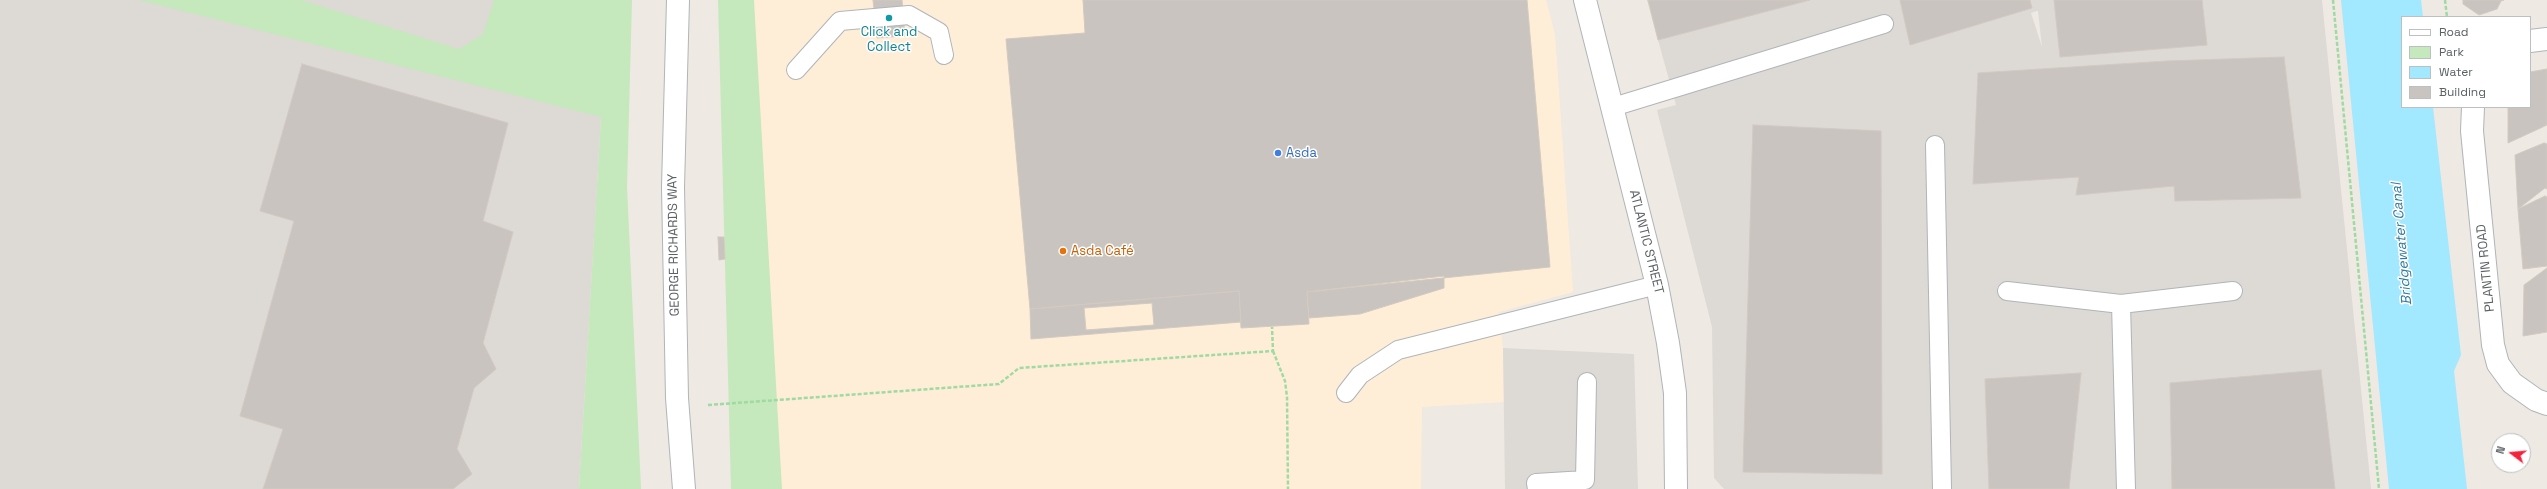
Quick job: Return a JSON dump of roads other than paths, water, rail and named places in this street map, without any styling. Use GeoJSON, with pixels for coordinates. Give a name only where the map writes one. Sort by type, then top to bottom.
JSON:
{"type":"FeatureCollection","features":[{"type":"Feature","properties":{"kind":"street","name":"GEORGE RICHARDS WAY"},"geometry":{"type":"LineString","coordinates":[[678,0],[672,186],[677,398],[684,489]]}},
{"type":"Feature","properties":{"kind":"street","name":"ATLANTIC STREET"},"geometry":{"type":"LineString","coordinates":[[1585,0],[1657,285],[1668,343],[1675,393],[1676,489]]}},
{"type":"Feature","properties":{"kind":"street"},"geometry":{"type":"LineString","coordinates":[[2531,41],[2547,39]]}},
{"type":"Feature","properties":{"kind":"street","name":"PLANTIN ROAD"},"geometry":{"type":"LineString","coordinates":[[2474,108],[2472,131],[2493,345],[2498,364],[2512,383],[2536,400],[2547,404]]}},
{"type":"Feature","properties":{"kind":"lane"},"geometry":{"type":"LineString","coordinates":[[796,70],[840,21],[909,15],[939,32],[944,55]]}},
{"type":"Feature","properties":{"kind":"lane"},"geometry":{"type":"LineString","coordinates":[[1613,107],[1884,24]]}},
{"type":"Feature","properties":{"kind":"lane"},"geometry":{"type":"LineString","coordinates":[[1935,145],[1942,489]]}},
{"type":"Feature","properties":{"kind":"lane"},"geometry":{"type":"LineString","coordinates":[[1346,393],[1360,375],[1398,350],[1657,285]]}},
{"type":"Feature","properties":{"kind":"lane"},"geometry":{"type":"LineString","coordinates":[[2007,292],[2121,304],[2233,291]]}},
{"type":"Feature","properties":{"kind":"lane"},"geometry":{"type":"LineString","coordinates":[[2121,304],[2126,489]]}},
{"type":"Feature","properties":{"kind":"lane"},"geometry":{"type":"LineString","coordinates":[[1537,489],[1536,483],[1585,480],[1587,382]]}},
{"type":"Feature","properties":{"kind":"water","name":"Bridgewater Canal"},"geometry":{"type":"Polygon","coordinates":[[[2341,0],[2421,0],[2423,16],[2401,16],[2401,108],[2433,108],[2461,355],[2454,371],[2467,489],[2389,489],[2341,0]]]}},
{"type":"Feature","properties":{"kind":"place","name":"Click and Collect"},"geometry":{"type":"Point","coordinates":[889,18]}},
{"type":"Feature","properties":{"kind":"place","name":"Asda"},"geometry":{"type":"Point","coordinates":[1278,153]}},
{"type":"Feature","properties":{"kind":"place","name":"Asda Café"},"geometry":{"type":"Point","coordinates":[1063,251]}}]}
